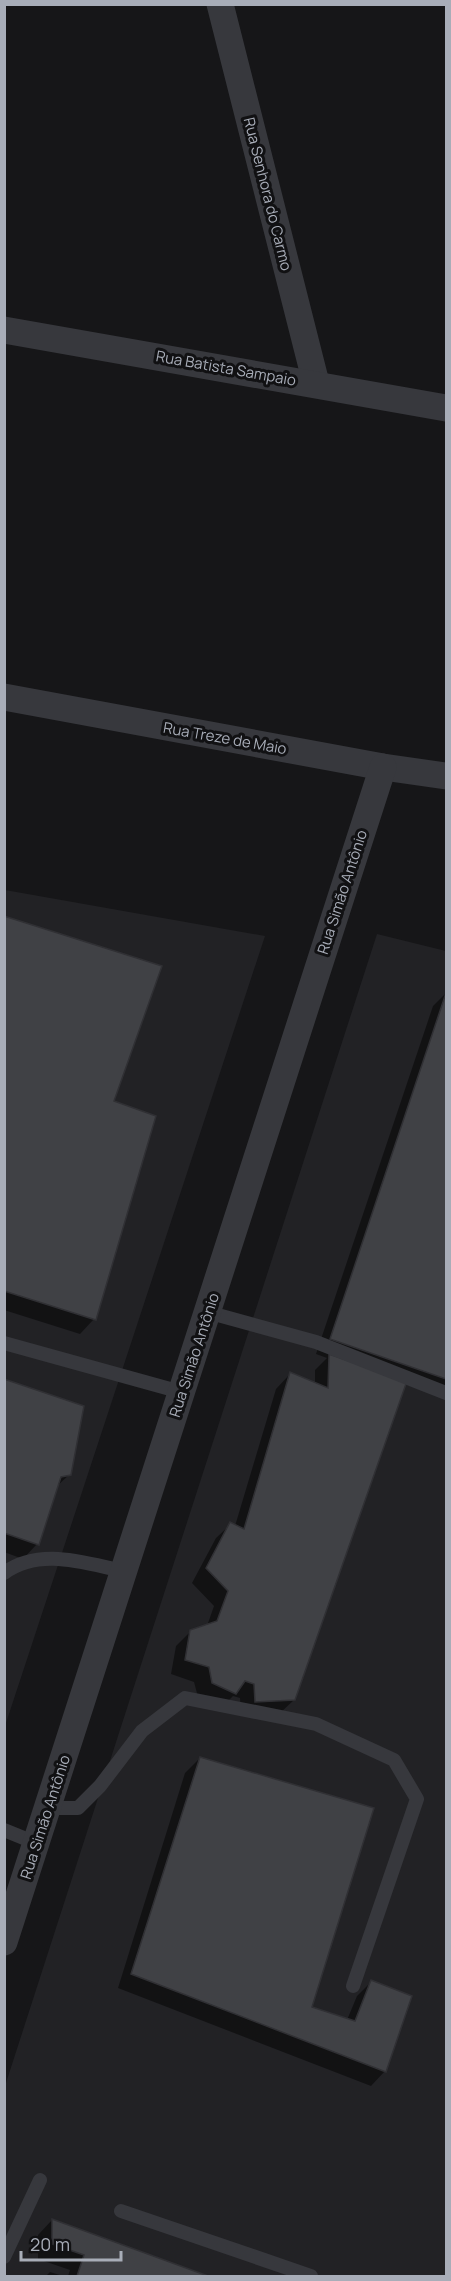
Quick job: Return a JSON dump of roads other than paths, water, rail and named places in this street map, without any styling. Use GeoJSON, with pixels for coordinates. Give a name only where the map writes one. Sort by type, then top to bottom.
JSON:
{"type":"FeatureCollection","features":[{"type":"Feature","properties":{"kind":"street","name":"Rua Senhora do Carmo"},"geometry":{"type":"LineString","coordinates":[[220,4],[316,383]]}},
{"type":"Feature","properties":{"kind":"street","name":"Rua Batista Sampaio"},"geometry":{"type":"LineString","coordinates":[[4,330],[316,383],[447,408]]}},
{"type":"Feature","properties":{"kind":"street","name":"Rua Treze de Maio"},"geometry":{"type":"LineString","coordinates":[[4,697],[382,767],[447,776]]}},
{"type":"Feature","properties":{"kind":"street","name":"Rua Simão Antônio"},"geometry":{"type":"LineString","coordinates":[[4,1942],[382,767]]}},
{"type":"Feature","properties":{"kind":"lane"},"geometry":{"type":"LineString","coordinates":[[207,1312],[316,1342],[447,1393]]}},
{"type":"Feature","properties":{"kind":"lane"},"geometry":{"type":"LineString","coordinates":[[4,1343],[181,1392]]}},
{"type":"Feature","properties":{"kind":"lane"},"geometry":{"type":"LineString","coordinates":[[4,1573],[15,1565],[51,1557],[123,1571]]}},
{"type":"Feature","properties":{"kind":"lane"},"geometry":{"type":"LineString","coordinates":[[48,1808],[78,1808],[100,1786],[142,1731],[185,1698],[316,1724],[394,1760],[417,1799],[353,1986]]}},
{"type":"Feature","properties":{"kind":"lane"},"geometry":{"type":"LineString","coordinates":[[4,1830],[36,1843]]}},
{"type":"Feature","properties":{"kind":"lane"},"geometry":{"type":"LineString","coordinates":[[4,2257],[40,2180]]}},
{"type":"Feature","properties":{"kind":"lane"},"geometry":{"type":"LineString","coordinates":[[121,2211],[310,2277]]}}]}
